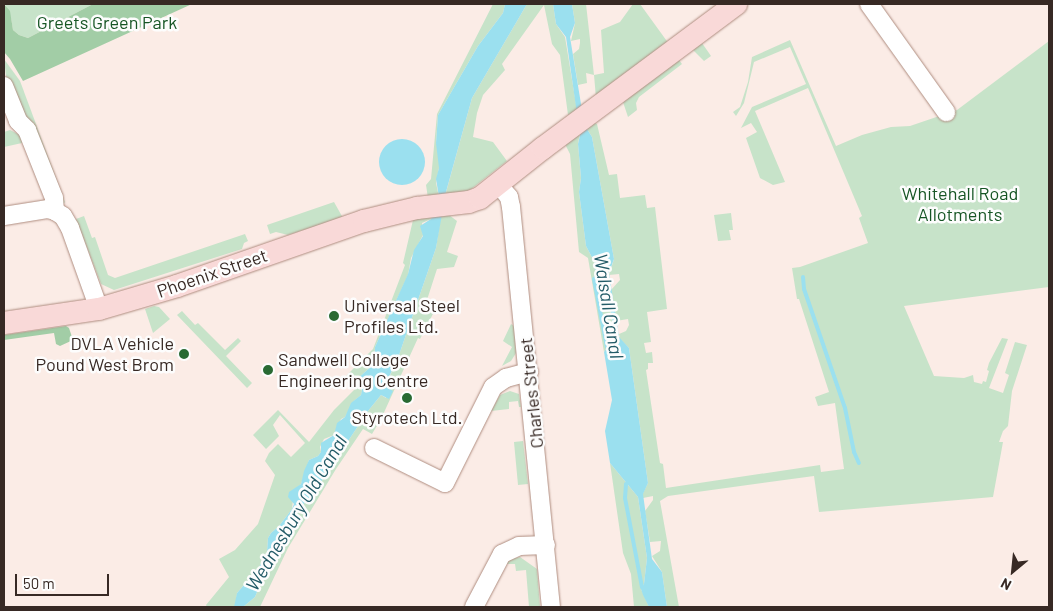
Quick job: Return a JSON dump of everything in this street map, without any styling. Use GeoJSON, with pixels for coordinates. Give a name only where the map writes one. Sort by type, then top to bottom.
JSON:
{"type":"FeatureCollection","features":[{"type":"Feature","properties":{"kind":"main road","name":"Phoenix Street"},"geometry":{"type":"LineString","coordinates":[[4,324],[99,309],[177,286],[364,220],[418,208],[456,204],[480,198],[584,117],[736,4]]}},
{"type":"Feature","properties":{"kind":"street"},"geometry":{"type":"LineString","coordinates":[[869,4],[946,112]]}},
{"type":"Feature","properties":{"kind":"street"},"geometry":{"type":"LineString","coordinates":[[4,86],[18,121],[27,130],[54,198],[55,210]]}},
{"type":"Feature","properties":{"kind":"street","name":"Charles Street"},"geometry":{"type":"LineString","coordinates":[[498,184],[509,198],[529,372],[551,607]]}},
{"type":"Feature","properties":{"kind":"street"},"geometry":{"type":"LineString","coordinates":[[4,216],[48,209],[55,210],[63,216],[70,228],[99,309]]}},
{"type":"Feature","properties":{"kind":"street"},"geometry":{"type":"LineString","coordinates":[[374,448],[445,483],[493,387],[506,378],[529,372]]}},
{"type":"Feature","properties":{"kind":"street"},"geometry":{"type":"LineString","coordinates":[[474,607],[502,554],[519,546],[546,545]]}},
{"type":"Feature","properties":{"kind":"green space","name":"Greets Green Park"},"geometry":{"type":"Polygon","coordinates":[[[4,4],[10,11],[13,30],[19,35],[28,38],[93,4],[192,4],[23,81],[4,52],[4,4]]]}},
{"type":"Feature","properties":{"kind":"green space"},"geometry":{"type":"Polygon","coordinates":[[[5,4],[93,4],[28,38],[19,35],[13,30],[11,18],[5,4]]]}},
{"type":"Feature","properties":{"kind":"green space"},"geometry":{"type":"Polygon","coordinates":[[[493,4],[505,4],[503,13],[478,46],[438,115],[436,143],[439,147],[439,168],[436,183],[439,197],[428,198],[426,185],[431,179],[437,114],[493,4]]]}},
{"type":"Feature","properties":{"kind":"green space"},"geometry":{"type":"Polygon","coordinates":[[[527,4],[553,4],[556,24],[565,37],[577,110],[568,115],[560,55],[552,44],[544,5],[502,64],[505,70],[483,95],[477,113],[473,137],[493,142],[507,161],[470,190],[445,196],[472,98],[527,4]]]}},
{"type":"Feature","properties":{"kind":"green space"},"geometry":{"type":"Polygon","coordinates":[[[572,4],[586,4],[594,75],[586,73],[587,83],[578,85],[573,54],[579,49],[580,39],[571,41],[575,23],[572,4]]]}},
{"type":"Feature","properties":{"kind":"green space"},"geometry":{"type":"Polygon","coordinates":[[[633,4],[640,4],[669,44],[596,98],[594,75],[604,73],[601,30],[620,22],[633,4]]]}},
{"type":"Feature","properties":{"kind":"green space","name":"Whitehall Road Allotments"},"geometry":{"type":"Polygon","coordinates":[[[790,40],[836,146],[862,135],[891,127],[910,126],[957,110],[1049,41],[1049,287],[904,306],[934,376],[964,378],[973,375],[974,382],[982,384],[983,381],[986,382],[989,363],[1002,338],[1008,339],[989,388],[1003,393],[1009,375],[1005,373],[1015,342],[1027,345],[1012,391],[1008,426],[1003,431],[999,442],[1003,442],[993,497],[819,512],[814,476],[668,496],[660,501],[679,607],[667,607],[662,572],[652,556],[660,551],[661,541],[650,542],[645,511],[653,500],[653,496],[643,498],[643,493],[648,483],[629,348],[620,339],[619,334],[626,331],[629,325],[628,319],[616,321],[611,290],[620,280],[619,274],[609,275],[614,259],[592,137],[587,129],[595,123],[597,124],[609,175],[617,174],[620,198],[645,195],[647,208],[655,207],[667,309],[647,312],[651,342],[644,343],[646,353],[652,352],[653,363],[648,363],[648,369],[646,370],[660,463],[663,464],[666,488],[820,465],[821,472],[844,469],[835,403],[818,406],[815,397],[829,392],[799,299],[797,299],[792,268],[800,267],[868,243],[859,218],[862,216],[808,88],[755,111],[785,182],[773,185],[760,178],[746,138],[757,132],[751,123],[741,128],[752,107],[806,84],[790,47],[754,62],[744,103],[736,116],[733,112],[740,107],[748,82],[752,57],[790,40]]]}},
{"type":"Feature","properties":{"kind":"green space"},"geometry":{"type":"Polygon","coordinates":[[[702,43],[711,56],[704,61],[693,50],[702,43]]]}},
{"type":"Feature","properties":{"kind":"green space"},"geometry":{"type":"Polygon","coordinates":[[[4,59],[20,81],[65,202],[61,207],[6,76],[4,59]]]}},
{"type":"Feature","properties":{"kind":"green space"},"geometry":{"type":"Polygon","coordinates":[[[679,60],[682,64],[639,97],[636,103],[637,110],[628,117],[623,102],[679,60]]]}},
{"type":"Feature","properties":{"kind":"green space"},"geometry":{"type":"Polygon","coordinates":[[[10,130],[22,136],[22,143],[4,147],[4,132],[10,130]]]}},
{"type":"Feature","properties":{"kind":"green space"},"geometry":{"type":"Polygon","coordinates":[[[580,133],[578,144],[581,178],[579,192],[586,246],[596,265],[594,278],[601,271],[605,276],[614,334],[604,352],[588,258],[579,252],[570,154],[565,144],[580,133]]]}},
{"type":"Feature","properties":{"kind":"green space"},"geometry":{"type":"Polygon","coordinates":[[[334,202],[343,218],[288,235],[276,232],[270,234],[267,225],[334,202]]]}},
{"type":"Feature","properties":{"kind":"green space"},"geometry":{"type":"Polygon","coordinates":[[[731,213],[733,230],[729,230],[731,240],[718,241],[714,215],[731,213]]]}},
{"type":"Feature","properties":{"kind":"green space"},"geometry":{"type":"Polygon","coordinates":[[[433,215],[431,219],[422,223],[423,235],[411,258],[408,275],[375,347],[374,364],[357,379],[362,391],[361,395],[354,401],[345,417],[341,419],[334,435],[324,439],[318,456],[309,460],[301,484],[294,490],[292,509],[268,538],[267,552],[258,569],[237,593],[236,605],[234,607],[207,607],[206,605],[229,577],[219,559],[235,550],[258,524],[275,475],[265,461],[269,453],[278,444],[291,457],[305,443],[280,415],[273,425],[279,436],[266,449],[253,435],[278,410],[309,442],[334,410],[355,389],[344,378],[373,349],[405,265],[403,263],[413,220],[433,215]]]}},
{"type":"Feature","properties":{"kind":"green space"},"geometry":{"type":"Polygon","coordinates":[[[441,215],[449,215],[457,221],[447,252],[458,256],[454,267],[437,269],[426,303],[436,308],[420,339],[418,338],[381,419],[372,434],[363,429],[336,469],[288,548],[260,607],[243,607],[255,597],[276,548],[299,509],[313,494],[368,411],[381,395],[386,398],[385,387],[399,355],[436,248],[441,215]]]}},
{"type":"Feature","properties":{"kind":"green space"},"geometry":{"type":"Polygon","coordinates":[[[84,216],[92,238],[95,237],[108,275],[115,278],[245,234],[248,241],[244,243],[242,249],[114,290],[101,284],[76,219],[84,216]]]}},
{"type":"Feature","properties":{"kind":"green space"},"geometry":{"type":"Polygon","coordinates":[[[154,306],[159,307],[170,319],[153,333],[145,309],[154,306]]]}},
{"type":"Feature","properties":{"kind":"green space"},"geometry":{"type":"Polygon","coordinates":[[[182,311],[195,325],[198,323],[225,350],[238,338],[241,341],[226,356],[252,383],[247,388],[177,315],[182,311]]]}},
{"type":"Feature","properties":{"kind":"green space"},"geometry":{"type":"Polygon","coordinates":[[[511,324],[514,326],[516,353],[511,361],[502,366],[512,347],[503,341],[511,324]]]}},
{"type":"Feature","properties":{"kind":"green space"},"geometry":{"type":"Polygon","coordinates":[[[66,326],[69,328],[73,340],[60,346],[56,344],[54,333],[4,340],[4,335],[66,326]]]}},
{"type":"Feature","properties":{"kind":"green space"},"geometry":{"type":"Polygon","coordinates":[[[510,391],[519,394],[521,407],[519,407],[518,401],[509,402],[509,409],[491,411],[500,395],[510,391]]]}},
{"type":"Feature","properties":{"kind":"green space"},"geometry":{"type":"Polygon","coordinates":[[[523,441],[528,484],[518,485],[514,442],[523,441]]]}},
{"type":"Feature","properties":{"kind":"green space"},"geometry":{"type":"Polygon","coordinates":[[[610,463],[638,497],[647,558],[644,584],[641,589],[649,607],[634,607],[631,574],[623,553],[610,463]]]}},
{"type":"Feature","properties":{"kind":"green space"},"geometry":{"type":"Polygon","coordinates":[[[520,557],[537,569],[540,607],[529,607],[526,570],[516,571],[515,564],[506,564],[511,559],[520,557]]]}},
{"type":"Feature","properties":{"kind":"water","name":"Wednesbury Old Canal"},"geometry":{"type":"Polygon","coordinates":[[[505,4],[527,4],[472,98],[446,192],[436,248],[399,355],[385,386],[393,391],[389,399],[381,395],[368,411],[313,494],[299,509],[273,553],[255,597],[243,607],[234,607],[237,593],[258,569],[267,552],[268,538],[292,509],[294,504],[288,497],[289,492],[301,484],[309,460],[318,456],[321,452],[321,443],[334,435],[337,423],[345,417],[351,403],[361,395],[362,390],[357,379],[374,364],[375,347],[408,274],[414,250],[423,236],[420,226],[431,219],[439,197],[436,179],[439,168],[436,143],[438,115],[478,46],[503,13],[505,4]]]}},
{"type":"Feature","properties":{"kind":"water"},"geometry":{"type":"Polygon","coordinates":[[[553,4],[572,4],[575,23],[570,37],[581,104],[587,129],[592,137],[614,259],[609,273],[619,337],[629,348],[648,483],[643,494],[652,559],[662,572],[667,607],[649,607],[643,595],[641,589],[644,584],[647,558],[638,497],[610,463],[605,431],[612,400],[604,352],[612,339],[613,326],[605,276],[601,271],[594,279],[596,265],[586,246],[579,192],[581,178],[578,144],[580,135],[566,37],[556,24],[553,4]]]}},
{"type":"Feature","properties":{"kind":"water"},"geometry":{"type":"Polygon","coordinates":[[[402,139],[415,143],[421,149],[425,162],[421,175],[415,181],[402,185],[389,181],[383,175],[379,162],[383,149],[389,143],[402,139]]]}},
{"type":"Feature","properties":{"kind":"waterway"},"geometry":{"type":"LineString","coordinates":[[803,277],[804,289],[845,408],[854,452],[859,463]]}},
{"type":"Feature","properties":{"kind":"waterway","name":"Walsall Canal"},"geometry":{"type":"LineString","coordinates":[[594,279],[607,347]]}},
{"type":"Feature","properties":{"kind":"waterway"},"geometry":{"type":"LineString","coordinates":[[626,484],[625,498],[642,587]]}},
{"type":"Feature","properties":{"kind":"place","name":"Universal Steel Profiles Ltd."},"geometry":{"type":"Point","coordinates":[334,316]}},
{"type":"Feature","properties":{"kind":"place","name":"DVLA Vehicle Pound West Brom"},"geometry":{"type":"Point","coordinates":[184,354]}},
{"type":"Feature","properties":{"kind":"place","name":"Sandwell College Engineering Centre"},"geometry":{"type":"Point","coordinates":[268,370]}},
{"type":"Feature","properties":{"kind":"place","name":"Styrotech Ltd."},"geometry":{"type":"Point","coordinates":[407,398]}}]}
